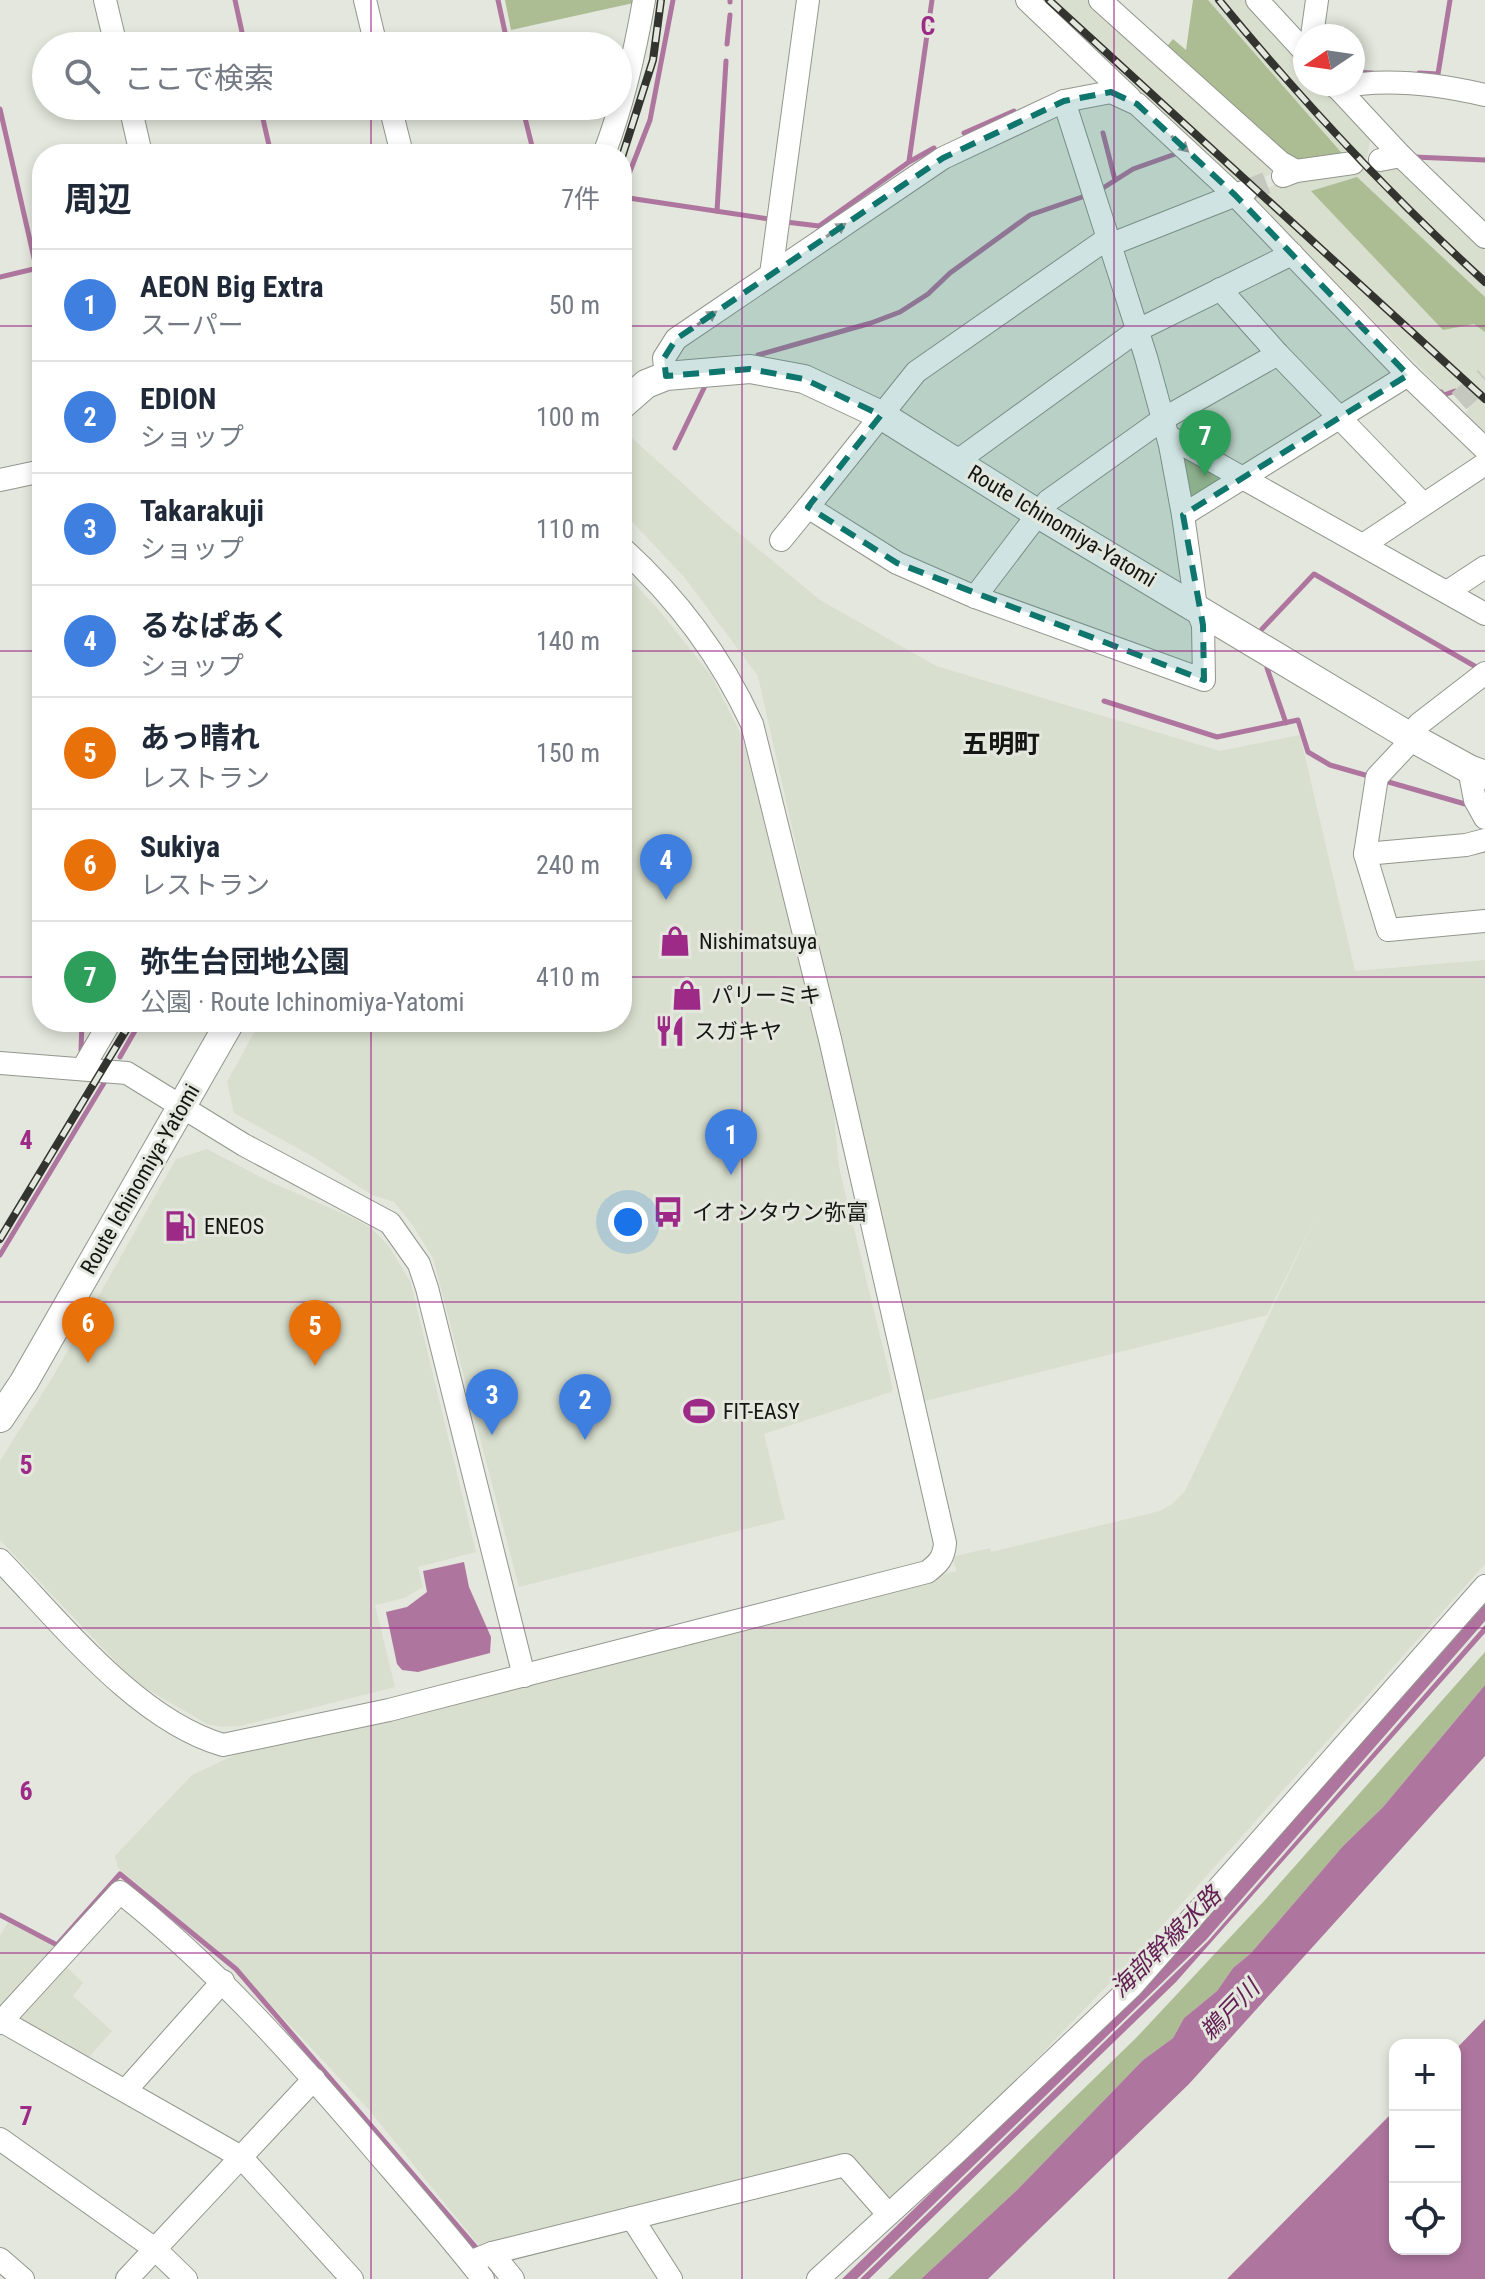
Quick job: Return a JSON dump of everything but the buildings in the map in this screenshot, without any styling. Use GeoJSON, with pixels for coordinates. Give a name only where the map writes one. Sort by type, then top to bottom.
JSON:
{"type":"FeatureCollection","features":[{"type":"Feature","properties":{"kind":"main road","name":"Route Ichinomiya-Yatomi"},"geometry":{"type":"LineString","coordinates":[[632,396],[646,384],[666,376],[750,369],[804,379],[881,415],[1040,515],[1409,736],[1477,772]]}},
{"type":"Feature","properties":{"kind":"main road","name":"Route Ichinomiya-Yatomi"},"geometry":{"type":"LineString","coordinates":[[0,1418],[24,1382],[224,1032]]}},
{"type":"Feature","properties":{"kind":"street"},"geometry":{"type":"LineString","coordinates":[[105,0],[113,32]]}},
{"type":"Feature","properties":{"kind":"street"},"geometry":{"type":"LineString","coordinates":[[365,0],[373,32]]}},
{"type":"Feature","properties":{"kind":"street"},"geometry":{"type":"LineString","coordinates":[[632,61],[644,0]]}},
{"type":"Feature","properties":{"kind":"street"},"geometry":{"type":"LineString","coordinates":[[771,274],[808,0]]}},
{"type":"Feature","properties":{"kind":"street"},"geometry":{"type":"LineString","coordinates":[[1027,0],[1137,104],[1241,193],[1292,254],[1408,375],[1454,406],[1485,449]]}},
{"type":"Feature","properties":{"kind":"street"},"geometry":{"type":"LineString","coordinates":[[1100,0],[1280,162],[1288,174],[1353,163]]}},
{"type":"Feature","properties":{"kind":"street"},"geometry":{"type":"LineString","coordinates":[[1257,0],[1293,39]]}},
{"type":"Feature","properties":{"kind":"street"},"geometry":{"type":"LineString","coordinates":[[1314,24],[1317,0]]}},
{"type":"Feature","properties":{"kind":"street"},"geometry":{"type":"LineString","coordinates":[[1365,82],[1451,87],[1485,95]]}},
{"type":"Feature","properties":{"kind":"street"},"geometry":{"type":"LineString","coordinates":[[666,376],[664,358],[676,339],[943,158],[1064,101],[1111,92],[1137,104]]}},
{"type":"Feature","properties":{"kind":"street"},"geometry":{"type":"LineString","coordinates":[[1344,96],[1391,158],[1485,237]]}},
{"type":"Feature","properties":{"kind":"street"},"geometry":{"type":"LineString","coordinates":[[808,507],[897,563],[975,597],[1204,680],[1203,625],[1196,607],[1183,515],[1165,428],[1138,330],[1064,101]]}},
{"type":"Feature","properties":{"kind":"street"},"geometry":{"type":"LineString","coordinates":[[133,120],[139,144]]}},
{"type":"Feature","properties":{"kind":"street"},"geometry":{"type":"LineString","coordinates":[[394,120],[400,144]]}},
{"type":"Feature","properties":{"kind":"street"},"geometry":{"type":"LineString","coordinates":[[608,144],[616,120]]}},
{"type":"Feature","properties":{"kind":"street"},"geometry":{"type":"LineString","coordinates":[[1108,238],[1117,242],[1241,193]]}},
{"type":"Feature","properties":{"kind":"street"},"geometry":{"type":"LineString","coordinates":[[781,540],[916,372],[1108,238]]}},
{"type":"Feature","properties":{"kind":"street"},"geometry":{"type":"LineString","coordinates":[[956,462],[1138,330],[1292,254]]}},
{"type":"Feature","properties":{"kind":"street"},"geometry":{"type":"LineString","coordinates":[[1220,289],[1278,354],[1423,504]]}},
{"type":"Feature","properties":{"kind":"street"},"geometry":{"type":"LineString","coordinates":[[975,597],[1048,501],[1278,354]]}},
{"type":"Feature","properties":{"kind":"street"},"geometry":{"type":"LineString","coordinates":[[1183,515],[1408,375]]}},
{"type":"Feature","properties":{"kind":"street"},"geometry":{"type":"LineString","coordinates":[[1165,428],[1244,477],[1485,614]]}},
{"type":"Feature","properties":{"kind":"street"},"geometry":{"type":"LineString","coordinates":[[1363,545],[1485,464]]}},
{"type":"Feature","properties":{"kind":"street"},"geometry":{"type":"LineString","coordinates":[[0,480],[32,473]]}},
{"type":"Feature","properties":{"kind":"street"},"geometry":{"type":"LineString","coordinates":[[0,1560],[131,1694],[204,1740],[223,1745],[389,1710],[927,1572],[944,1555],[945,1545],[827,1026],[752,724],[735,687],[702,637],[632,557]]}},
{"type":"Feature","properties":{"kind":"street"},"geometry":{"type":"LineString","coordinates":[[1447,592],[1485,567]]}},
{"type":"Feature","properties":{"kind":"street"},"geometry":{"type":"LineString","coordinates":[[1485,673],[1419,724],[1409,736],[1407,745],[1377,777],[1365,854],[1388,930],[1485,921]]}},
{"type":"Feature","properties":{"kind":"street"},"geometry":{"type":"LineString","coordinates":[[1477,772],[1475,800],[1485,818]]}},
{"type":"Feature","properties":{"kind":"street"},"geometry":{"type":"LineString","coordinates":[[1365,854],[1466,845],[1485,840]]}},
{"type":"Feature","properties":{"kind":"street"},"geometry":{"type":"LineString","coordinates":[[83,1068],[104,1032]]}},
{"type":"Feature","properties":{"kind":"street"},"geometry":{"type":"LineString","coordinates":[[0,1063],[127,1073],[182,1104],[244,1145],[390,1223],[419,1264],[427,1288],[524,1676]]}},
{"type":"Feature","properties":{"kind":"street"},"geometry":{"type":"LineString","coordinates":[[818,2279],[1132,1986],[1485,1586]]}},
{"type":"Feature","properties":{"kind":"street"},"geometry":{"type":"LineString","coordinates":[[352,2279],[241,2157],[0,2021],[120,1892],[169,1931],[223,1981],[482,2262],[513,2279]]}},
{"type":"Feature","properties":{"kind":"street"},"geometry":{"type":"LineString","coordinates":[[126,2090],[223,1981]]}},
{"type":"Feature","properties":{"kind":"street"},"geometry":{"type":"LineString","coordinates":[[127,2279],[314,2079]]}},
{"type":"Feature","properties":{"kind":"street"},"geometry":{"type":"LineString","coordinates":[[0,2139],[155,2249],[186,2279]]}},
{"type":"Feature","properties":{"kind":"street"},"geometry":{"type":"LineString","coordinates":[[482,2262],[632,2218],[845,2165],[888,2214]]}},
{"type":"Feature","properties":{"kind":"street"},"geometry":{"type":"LineString","coordinates":[[632,2218],[671,2279]]}},
{"type":"Feature","properties":{"kind":"street"},"geometry":{"type":"LineString","coordinates":[[0,2259],[23,2279]]}},
{"type":"Feature","properties":{"kind":"highlighted area"},"geometry":{"type":"Polygon","coordinates":[[[1111,92],[1137,104],[1235,195],[1408,375],[1183,515],[1203,625],[1204,680],[897,563],[808,507],[881,415],[804,379],[750,369],[666,376],[664,358],[676,339],[943,158],[1064,101],[1111,92]]]}},
{"type":"Feature","properties":{"kind":"shaded area"},"geometry":{"type":"Polygon","coordinates":[[[1034,0],[1094,0],[1275,172],[1242,188],[1034,0]]]}},
{"type":"Feature","properties":{"kind":"shaded area"},"geometry":{"type":"Polygon","coordinates":[[[1193,0],[1248,0],[1293,51],[1293,96],[1332,96],[1370,140],[1367,158],[1315,162],[1193,0]]]}},
{"type":"Feature","properties":{"kind":"shaded area"},"geometry":{"type":"Polygon","coordinates":[[[1402,163],[1485,243],[1485,432],[1466,413],[1475,397],[1462,385],[1445,393],[1331,277],[1247,200],[1285,180],[1402,163]]]}},
{"type":"Feature","properties":{"kind":"shaded area"},"geometry":{"type":"Polygon","coordinates":[[[632,438],[724,521],[820,600],[936,666],[1220,751],[1300,735],[1355,971],[1485,960],[1485,1564],[1127,1965],[892,2205],[846,2156],[481,2248],[370,2111],[235,1966],[118,1868],[115,1856],[192,1775],[237,1754],[383,1720],[957,1571],[951,1557],[990,1548],[991,1552],[1160,1511],[1185,1491],[1318,1213],[1267,1315],[921,1402],[758,676],[685,578],[632,522],[632,438]]]}},
{"type":"Feature","properties":{"kind":"shaded area"},"geometry":{"type":"Polygon","coordinates":[[[632,581],[711,675],[742,736],[828,1075],[839,1167],[893,1389],[764,1434],[785,1519],[519,1587],[433,1258],[394,1202],[372,1195],[312,1156],[234,1113],[227,1082],[254,1032],[632,1032],[632,581]]]}},
{"type":"Feature","properties":{"kind":"shaded area"},"geometry":{"type":"Polygon","coordinates":[[[207,1149],[266,1180],[353,1218],[371,1228],[388,1245],[410,1281],[476,1552],[418,1567],[423,1587],[404,1598],[375,1605],[395,1687],[240,1726],[222,1727],[207,1724],[135,1682],[0,1540],[0,1461],[54,1375],[176,1159],[207,1149]]]}},
{"type":"Feature","properties":{"kind":"shaded area"},"geometry":{"type":"Polygon","coordinates":[[[8,1922],[57,1948],[0,2008],[0,1936],[8,1922]]]}},
{"type":"Feature","properties":{"kind":"shaded area"},"geometry":{"type":"Polygon","coordinates":[[[64,1964],[83,1983],[73,1996],[112,2031],[88,2058],[19,2020],[17,2014],[64,1964]]]}},
{"type":"Feature","properties":{"kind":"green space"},"geometry":{"type":"Polygon","coordinates":[[[505,0],[638,0],[638,2],[511,30],[505,0]]]}},
{"type":"Feature","properties":{"kind":"green space"},"geometry":{"type":"Polygon","coordinates":[[[1193,0],[1208,0],[1347,159],[1295,162],[1164,50],[1173,39],[1186,50],[1193,0]]]}},
{"type":"Feature","properties":{"kind":"green space"},"geometry":{"type":"Polygon","coordinates":[[[1357,177],[1485,297],[1485,332],[1474,324],[1443,330],[1311,191],[1357,177]]]}},
{"type":"Feature","properties":{"kind":"green space"},"geometry":{"type":"Polygon","coordinates":[[[1182,447],[1228,480],[1186,500],[1182,447]]]}},
{"type":"Feature","properties":{"kind":"green space"},"geometry":{"type":"Polygon","coordinates":[[[1485,1652],[1485,1685],[1383,1807],[1343,1846],[1251,1953],[1233,1968],[1217,1991],[1184,2018],[1173,2038],[1143,2060],[1017,2190],[921,2279],[888,2279],[1137,2037],[1265,1900],[1485,1652]]]}},
{"type":"Feature","properties":{"kind":"water"},"geometry":{"type":"Polygon","coordinates":[[[464,1562],[469,1587],[491,1637],[490,1653],[418,1672],[402,1670],[397,1664],[386,1612],[407,1607],[427,1592],[423,1571],[464,1562]]]}},
{"type":"Feature","properties":{"kind":"water"},"geometry":{"type":"Polygon","coordinates":[[[1485,1604],[1485,1621],[1206,1940],[857,2279],[842,2279],[1162,1968],[1485,1604]]]}},
{"type":"Feature","properties":{"kind":"water"},"geometry":{"type":"Polygon","coordinates":[[[1485,1625],[1485,1633],[1176,1982],[869,2279],[860,2279],[1208,1941],[1485,1625]]]}},
{"type":"Feature","properties":{"kind":"water","name":"鵜戸川"},"geometry":{"type":"Polygon","coordinates":[[[1485,1685],[1485,1756],[1189,2084],[988,2279],[921,2279],[1017,2190],[1143,2060],[1173,2038],[1184,2018],[1217,1991],[1233,1968],[1251,1953],[1343,1846],[1383,1807],[1485,1685]]]}},
{"type":"Feature","properties":{"kind":"water"},"geometry":{"type":"Polygon","coordinates":[[[1485,2019],[1485,2279],[1227,2279],[1389,2116],[1389,2255],[1461,2255],[1461,2044],[1485,2019]]]}},
{"type":"Feature","properties":{"kind":"waterway"},"geometry":{"type":"LineString","coordinates":[[235,0],[242,32]]}},
{"type":"Feature","properties":{"kind":"waterway"},"geometry":{"type":"LineString","coordinates":[[498,0],[505,32]]}},
{"type":"Feature","properties":{"kind":"waterway"},"geometry":{"type":"LineString","coordinates":[[632,166],[650,120],[673,0]]}},
{"type":"Feature","properties":{"kind":"waterway"},"geometry":{"type":"LineString","coordinates":[[909,161],[932,0]]}},
{"type":"Feature","properties":{"kind":"waterway"},"geometry":{"type":"LineString","coordinates":[[1419,73],[1438,74],[1450,0]]}},
{"type":"Feature","properties":{"kind":"waterway"},"geometry":{"type":"LineString","coordinates":[[727,44],[730,15]]}},
{"type":"Feature","properties":{"kind":"waterway"},"geometry":{"type":"LineString","coordinates":[[717,211],[726,61]]}},
{"type":"Feature","properties":{"kind":"waterway"},"geometry":{"type":"LineString","coordinates":[[1365,73],[1372,73]]}},
{"type":"Feature","properties":{"kind":"waterway"},"geometry":{"type":"LineString","coordinates":[[0,109],[32,249]]}},
{"type":"Feature","properties":{"kind":"waterway"},"geometry":{"type":"LineString","coordinates":[[964,133],[1014,111]]}},
{"type":"Feature","properties":{"kind":"waterway"},"geometry":{"type":"LineString","coordinates":[[263,120],[269,144]]}},
{"type":"Feature","properties":{"kind":"waterway"},"geometry":{"type":"LineString","coordinates":[[526,120],[532,144]]}},
{"type":"Feature","properties":{"kind":"waterway"},"geometry":{"type":"LineString","coordinates":[[1103,133],[1115,180]]}},
{"type":"Feature","properties":{"kind":"waterway"},"geometry":{"type":"LineString","coordinates":[[786,222],[819,226],[909,162],[934,148]]}},
{"type":"Feature","properties":{"kind":"waterway"},"geometry":{"type":"LineString","coordinates":[[1103,188],[1133,169],[1178,153]]}},
{"type":"Feature","properties":{"kind":"waterway"},"geometry":{"type":"LineString","coordinates":[[1414,157],[1485,160]]}},
{"type":"Feature","properties":{"kind":"waterway"},"geometry":{"type":"LineString","coordinates":[[758,355],[900,312],[1030,215],[1085,196]]}},
{"type":"Feature","properties":{"kind":"waterway"},"geometry":{"type":"LineString","coordinates":[[632,198],[769,219]]}},
{"type":"Feature","properties":{"kind":"waterway"},"geometry":{"type":"LineString","coordinates":[[0,277],[32,269]]}},
{"type":"Feature","properties":{"kind":"waterway"},"geometry":{"type":"LineString","coordinates":[[675,448],[705,386]]}},
{"type":"Feature","properties":{"kind":"waterway"},"geometry":{"type":"LineString","coordinates":[[1441,392],[1444,395],[1455,391]]}},
{"type":"Feature","properties":{"kind":"waterway"},"geometry":{"type":"LineString","coordinates":[[1262,629],[1314,574],[1480,667]]}},
{"type":"Feature","properties":{"kind":"waterway"},"geometry":{"type":"LineString","coordinates":[[1267,668],[1286,723]]}},
{"type":"Feature","properties":{"kind":"waterway"},"geometry":{"type":"LineString","coordinates":[[1104,701],[1217,737],[1298,720],[1308,752],[1330,765],[1365,775]]}},
{"type":"Feature","properties":{"kind":"waterway"},"geometry":{"type":"LineString","coordinates":[[1385,781],[1465,804]]}},
{"type":"Feature","properties":{"kind":"waterway"},"geometry":{"type":"LineString","coordinates":[[81,1050],[82,1032]]}},
{"type":"Feature","properties":{"kind":"waterway"},"geometry":{"type":"LineString","coordinates":[[120,1057],[134,1032]]}},
{"type":"Feature","properties":{"kind":"waterway"},"geometry":{"type":"LineString","coordinates":[[0,1255],[104,1083]]}},
{"type":"Feature","properties":{"kind":"waterway"},"geometry":{"type":"LineString","coordinates":[[0,1915],[57,1945],[120,1874],[236,1969],[478,2250]]}},
{"type":"Feature","properties":{"kind":"tunnel"},"geometry":{"type":"LineString","coordinates":[[1246,191],[1281,177]]}},
{"type":"Feature","properties":{"kind":"tunnel"},"geometry":{"type":"LineString","coordinates":[[1459,401],[1485,378]]}},
{"type":"Feature","properties":{"kind":"railway"},"geometry":{"type":"LineString","coordinates":[[626,144],[653,60],[661,0]]}},
{"type":"Feature","properties":{"kind":"railway"},"geometry":{"type":"LineString","coordinates":[[1049,0],[1485,399]]}},
{"type":"Feature","properties":{"kind":"railway"},"geometry":{"type":"LineString","coordinates":[[1219,0],[1347,146],[1485,282]]}},
{"type":"Feature","properties":{"kind":"railway"},"geometry":{"type":"LineString","coordinates":[[0,1239],[125,1032]]}},
{"type":"Feature","properties":{"kind":"place","name":"弥生台団地公園"},"geometry":{"type":"Point","coordinates":[1205,476]}},
{"type":"Feature","properties":{"kind":"place","name":"るなぱあく"},"geometry":{"type":"Point","coordinates":[666,900]}},
{"type":"Feature","properties":{"kind":"place","name":"Nishimatsuya"},"geometry":{"type":"Point","coordinates":[675,941]}},
{"type":"Feature","properties":{"kind":"place","name":"パリーミキ"},"geometry":{"type":"Point","coordinates":[687,995]}},
{"type":"Feature","properties":{"kind":"place","name":"スガキヤ"},"geometry":{"type":"Point","coordinates":[670,1031]}},
{"type":"Feature","properties":{"kind":"place","name":"AEON Big Extra"},"geometry":{"type":"Point","coordinates":[731,1175]}},
{"type":"Feature","properties":{"kind":"place","name":"イオンタウン弥富"},"geometry":{"type":"Point","coordinates":[668,1212]}},
{"type":"Feature","properties":{"kind":"place","name":"ENEOS"},"geometry":{"type":"Point","coordinates":[180,1226]}},
{"type":"Feature","properties":{"kind":"place","name":"Sukiya"},"geometry":{"type":"Point","coordinates":[88,1363]}},
{"type":"Feature","properties":{"kind":"place","name":"あっ晴れ"},"geometry":{"type":"Point","coordinates":[315,1366]}},
{"type":"Feature","properties":{"kind":"place","name":"FIT-EASY"},"geometry":{"type":"Point","coordinates":[699,1411]}},
{"type":"Feature","properties":{"kind":"place","name":"Takarakuji"},"geometry":{"type":"Point","coordinates":[492,1435]}},
{"type":"Feature","properties":{"kind":"place","name":"EDION"},"geometry":{"type":"Point","coordinates":[585,1440]}},
{"type":"Feature","properties":{"kind":"district","name":"五明町"},"geometry":{"type":"Point","coordinates":[1001,744]}},
{"type":"Feature","properties":{"kind":"water label","name":"海部幹線水路"},"geometry":{"type":"Point","coordinates":[1166,1942]}}]}
